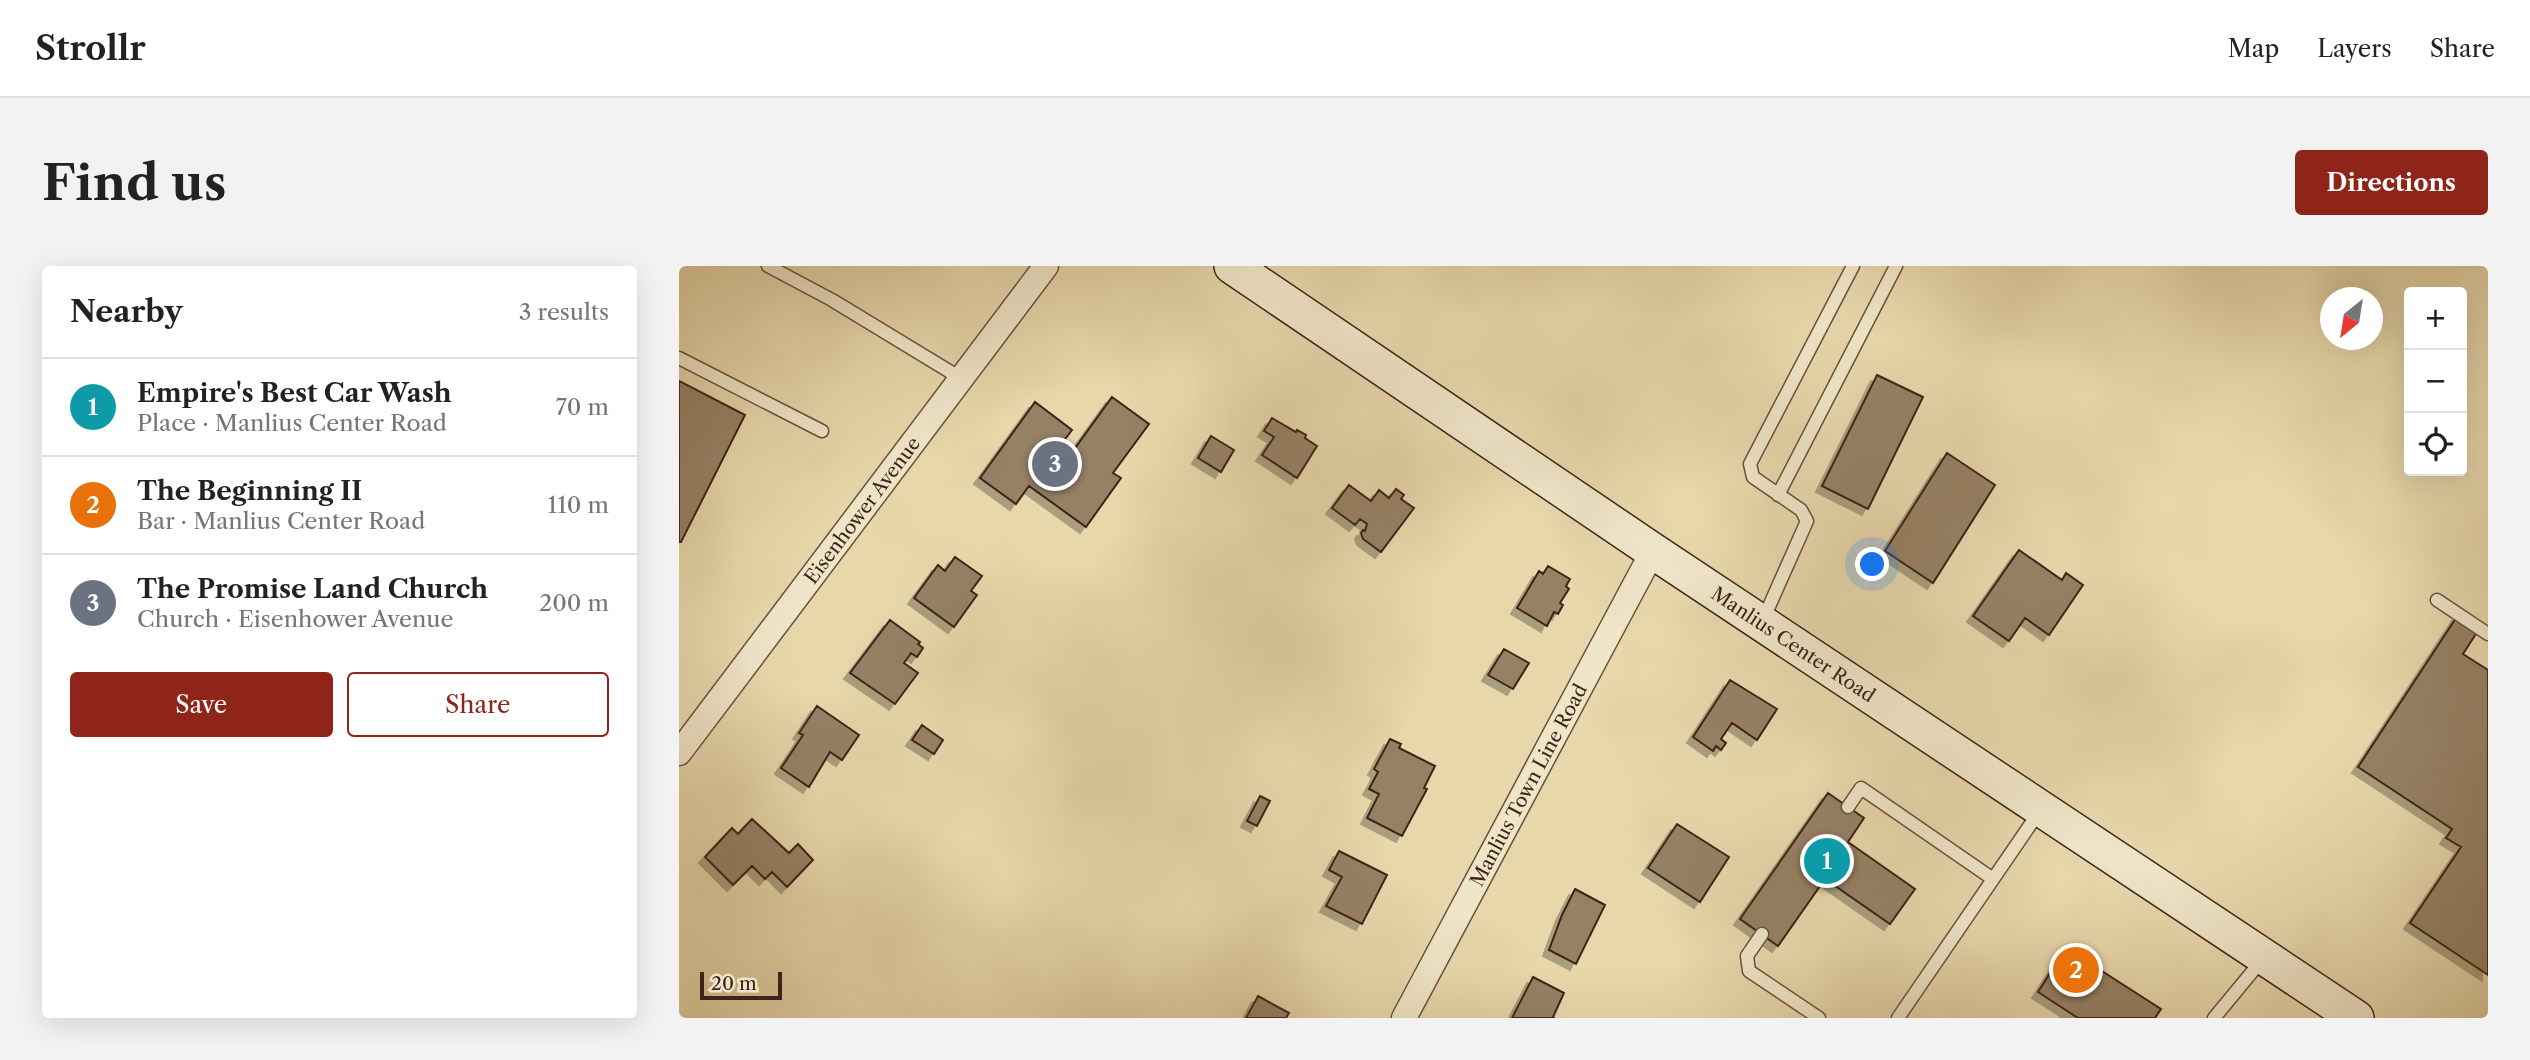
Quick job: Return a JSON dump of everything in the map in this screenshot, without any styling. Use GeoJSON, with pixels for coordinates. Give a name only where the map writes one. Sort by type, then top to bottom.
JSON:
{"type":"FeatureCollection","features":[{"type":"Feature","properties":{"kind":"main road","name":"Manlius Center Road"},"geometry":{"type":"LineString","coordinates":[[1232,266],[1653,551],[2356,1018]]}},
{"type":"Feature","properties":{"kind":"street","name":"Eisenhower Avenue"},"geometry":{"type":"LineString","coordinates":[[679,753],[1047,266]]}},
{"type":"Feature","properties":{"kind":"street","name":"Manlius Town Line Road"},"geometry":{"type":"LineString","coordinates":[[1404,1018],[1653,551]]}},
{"type":"Feature","properties":{"kind":"lane"},"geometry":{"type":"LineString","coordinates":[[768,266],[832,300],[962,379]]}},
{"type":"Feature","properties":{"kind":"lane"},"geometry":{"type":"LineString","coordinates":[[1761,623],[1807,521],[1801,510],[1753,477],[1750,464],[1853,266]]}},
{"type":"Feature","properties":{"kind":"lane"},"geometry":{"type":"LineString","coordinates":[[1778,495],[1896,266]]}},
{"type":"Feature","properties":{"kind":"lane"},"geometry":{"type":"LineString","coordinates":[[679,358],[822,431]]}},
{"type":"Feature","properties":{"kind":"lane"},"geometry":{"type":"LineString","coordinates":[[2437,600],[2488,634]]}},
{"type":"Feature","properties":{"kind":"lane"},"geometry":{"type":"LineString","coordinates":[[1848,807],[1861,788],[1993,879]]}},
{"type":"Feature","properties":{"kind":"lane"},"geometry":{"type":"LineString","coordinates":[[1898,1018],[2041,809]]}},
{"type":"Feature","properties":{"kind":"lane"},"geometry":{"type":"LineString","coordinates":[[1762,934],[1747,956],[1749,971],[1819,1018]]}},
{"type":"Feature","properties":{"kind":"lane"},"geometry":{"type":"LineString","coordinates":[[2214,1018],[2265,957]]}},
{"type":"Feature","properties":{"kind":"building"},"geometry":{"type":"Polygon","coordinates":[[[1877,375],[1923,397],[1868,509],[1822,486],[1877,375]]]}},
{"type":"Feature","properties":{"kind":"building"},"geometry":{"type":"Polygon","coordinates":[[[679,381],[745,415],[681,542],[679,542],[679,381]]]}},
{"type":"Feature","properties":{"kind":"building"},"geometry":{"type":"Polygon","coordinates":[[[1112,397],[1149,424],[1113,473],[1121,478],[1086,527],[1029,486],[1016,504],[980,478],[1035,402],[1072,430],[1059,447],[1070,455],[1112,397]]]}},
{"type":"Feature","properties":{"kind":"building"},"geometry":{"type":"Polygon","coordinates":[[[1272,418],[1306,435],[1305,438],[1317,446],[1297,478],[1262,455],[1274,437],[1264,431],[1272,418]]]}},
{"type":"Feature","properties":{"kind":"building"},"geometry":{"type":"Polygon","coordinates":[[[1211,436],[1234,450],[1221,472],[1198,458],[1211,436]]]}},
{"type":"Feature","properties":{"kind":"building"},"geometry":{"type":"Polygon","coordinates":[[[1947,453],[1995,485],[1933,583],[1885,551],[1947,453]]]}},
{"type":"Feature","properties":{"kind":"building"},"geometry":{"type":"Polygon","coordinates":[[[1349,485],[1371,501],[1379,490],[1389,498],[1396,489],[1404,495],[1401,499],[1414,508],[1381,552],[1363,539],[1361,533],[1365,531],[1367,524],[1360,519],[1355,525],[1332,508],[1349,485]]]}},
{"type":"Feature","properties":{"kind":"building"},"geometry":{"type":"Polygon","coordinates":[[[2019,550],[2062,580],[2066,573],[2083,585],[2049,635],[2025,618],[2009,641],[1973,616],[2019,550]]]}},
{"type":"Feature","properties":{"kind":"building"},"geometry":{"type":"Polygon","coordinates":[[[955,557],[982,576],[971,591],[977,595],[954,627],[914,598],[938,565],[945,571],[955,557]]]}},
{"type":"Feature","properties":{"kind":"building"},"geometry":{"type":"Polygon","coordinates":[[[1548,566],[1570,579],[1566,586],[1569,589],[1560,603],[1563,605],[1558,614],[1554,612],[1547,626],[1517,608],[1539,571],[1543,574],[1548,566]]]}},
{"type":"Feature","properties":{"kind":"building"},"geometry":{"type":"Polygon","coordinates":[[[2458,615],[2479,629],[2463,654],[2488,670],[2488,975],[2410,923],[2461,847],[2446,838],[2452,829],[2358,767],[2458,615]]]}},
{"type":"Feature","properties":{"kind":"building"},"geometry":{"type":"Polygon","coordinates":[[[890,620],[920,642],[918,644],[923,648],[917,657],[911,653],[904,663],[918,673],[895,704],[850,673],[890,620]]]}},
{"type":"Feature","properties":{"kind":"building"},"geometry":{"type":"Polygon","coordinates":[[[1504,649],[1529,663],[1513,689],[1488,675],[1504,649]]]}},
{"type":"Feature","properties":{"kind":"building"},"geometry":{"type":"Polygon","coordinates":[[[1730,680],[1777,709],[1757,740],[1732,723],[1721,739],[1726,743],[1721,750],[1716,746],[1713,751],[1693,737],[1730,680]]]}},
{"type":"Feature","properties":{"kind":"building"},"geometry":{"type":"Polygon","coordinates":[[[817,706],[859,735],[842,760],[830,752],[809,787],[781,768],[803,735],[799,733],[817,706]]]}},
{"type":"Feature","properties":{"kind":"building"},"geometry":{"type":"Polygon","coordinates":[[[922,725],[943,740],[934,754],[912,740],[922,725]]]}},
{"type":"Feature","properties":{"kind":"building"},"geometry":{"type":"Polygon","coordinates":[[[1390,739],[1401,744],[1399,748],[1435,766],[1424,788],[1427,789],[1402,836],[1367,818],[1379,794],[1369,789],[1378,772],[1374,769],[1390,739]]]}},
{"type":"Feature","properties":{"kind":"building"},"geometry":{"type":"Polygon","coordinates":[[[1828,793],[1864,818],[1848,842],[1915,889],[1890,924],[1825,879],[1778,946],[1740,919],[1828,793]]]}},
{"type":"Feature","properties":{"kind":"building"},"geometry":{"type":"Polygon","coordinates":[[[1260,796],[1270,801],[1257,826],[1247,821],[1260,796]]]}},
{"type":"Feature","properties":{"kind":"building"},"geometry":{"type":"Polygon","coordinates":[[[752,819],[789,853],[798,844],[813,860],[787,887],[772,872],[765,879],[752,866],[733,885],[705,857],[732,828],[738,834],[752,819]]]}},
{"type":"Feature","properties":{"kind":"building"},"geometry":{"type":"Polygon","coordinates":[[[1677,824],[1729,857],[1700,902],[1648,868],[1677,824]]]}},
{"type":"Feature","properties":{"kind":"building"},"geometry":{"type":"Polygon","coordinates":[[[1339,851],[1387,875],[1362,924],[1326,906],[1342,877],[1329,870],[1339,851]]]}},
{"type":"Feature","properties":{"kind":"building"},"geometry":{"type":"Polygon","coordinates":[[[1575,889],[1605,905],[1576,964],[1549,950],[1575,889]]]}},
{"type":"Feature","properties":{"kind":"building"},"geometry":{"type":"Polygon","coordinates":[[[2066,948],[2161,1009],[2155,1018],[2078,1018],[2038,992],[2066,948]]]}},
{"type":"Feature","properties":{"kind":"building"},"geometry":{"type":"Polygon","coordinates":[[[1533,977],[1564,993],[1554,1018],[1512,1018],[1533,977]]]}},
{"type":"Feature","properties":{"kind":"building"},"geometry":{"type":"Polygon","coordinates":[[[1258,996],[1289,1013],[1286,1018],[1246,1018],[1258,996]]]}},
{"type":"Feature","properties":{"kind":"place","name":"The Promise Land Church"},"geometry":{"type":"Point","coordinates":[1055,464]}},
{"type":"Feature","properties":{"kind":"place","name":"Empire's Best Car Wash"},"geometry":{"type":"Point","coordinates":[1827,861]}},
{"type":"Feature","properties":{"kind":"place","name":"The Beginning II"},"geometry":{"type":"Point","coordinates":[2076,970]}}]}
